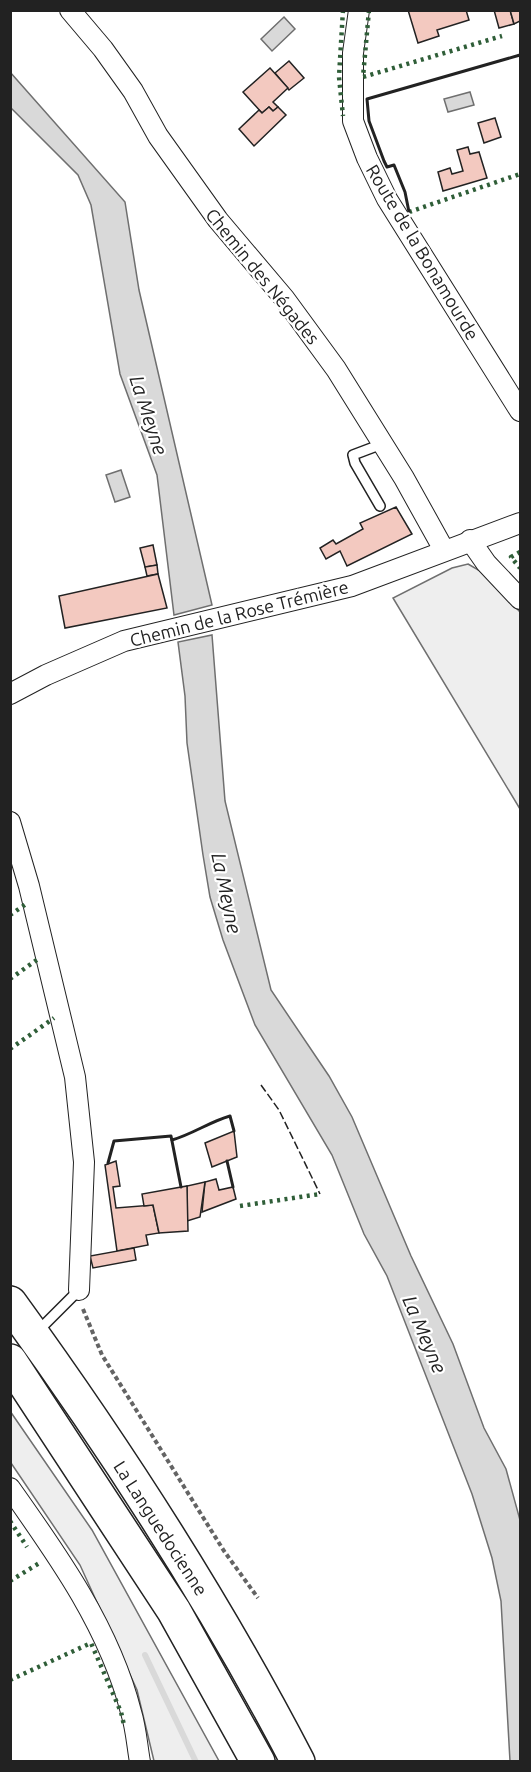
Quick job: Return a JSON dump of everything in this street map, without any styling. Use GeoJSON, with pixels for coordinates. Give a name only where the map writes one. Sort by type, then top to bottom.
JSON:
{"type":"FeatureCollection","features":[{"type":"Feature","properties":{"kind":"highway","name":"La Languedocienne"},"geometry":{"type":"LineString","coordinates":[[10,1303],[202,1590],[298,1761]]}},
{"type":"Feature","properties":{"kind":"highway","name":"La Languedocienne"},"geometry":{"type":"LineString","coordinates":[[10,1361],[174,1611],[258,1761]]}},
{"type":"Feature","properties":{"kind":"street","name":"Chemin des Négades"},"geometry":{"type":"LineString","coordinates":[[70,10],[103,49],[133,91],[158,136],[218,220],[284,298],[336,369],[444,550]]}},
{"type":"Feature","properties":{"kind":"street","name":"Route de la Bonamourde"},"geometry":{"type":"LineString","coordinates":[[359,10],[352,53],[353,121],[367,158],[387,199],[520,411]]}},
{"type":"Feature","properties":{"kind":"street","name":"Chemin de la Rose Trémière"},"geometry":{"type":"LineString","coordinates":[[10,694],[84,657],[124,641],[218,617],[295,602],[352,586],[470,540],[520,524]]}},
{"type":"Feature","properties":{"kind":"street"},"geometry":{"type":"LineString","coordinates":[[470,540],[486,563],[520,599]]}},
{"type":"Feature","properties":{"kind":"street"},"geometry":{"type":"LineString","coordinates":[[10,822],[29,886],[75,1077],[84,1162],[79,1290]]}},
{"type":"Feature","properties":{"kind":"street"},"geometry":{"type":"LineString","coordinates":[[10,1488],[66,1568],[108,1646],[131,1712],[140,1761]]}},
{"type":"Feature","properties":{"kind":"lane"},"geometry":{"type":"LineString","coordinates":[[380,506],[355,463],[353,455],[382,444]]}},
{"type":"Feature","properties":{"kind":"lane"},"geometry":{"type":"LineString","coordinates":[[33,1335],[79,1290]]}},
{"type":"Feature","properties":{"kind":"path"},"geometry":{"type":"LineString","coordinates":[[79,1290],[84,1315],[102,1355],[224,1551],[258,1598]]}},
{"type":"Feature","properties":{"kind":"shaded area"},"geometry":{"type":"Polygon","coordinates":[[[468,564],[482,572],[520,612],[520,809],[393,598],[452,568],[468,564]]]}},
{"type":"Feature","properties":{"kind":"shaded area"},"geometry":{"type":"Polygon","coordinates":[[[10,1411],[92,1530],[219,1761],[154,1761],[137,1690],[80,1565],[11,1463],[10,1411]]]}},
{"type":"Feature","properties":{"kind":"water"},"geometry":{"type":"Polygon","coordinates":[[[284,17],[295,29],[272,51],[261,39],[284,17]]]}},
{"type":"Feature","properties":{"kind":"water","name":"La Meyne"},"geometry":{"type":"Polygon","coordinates":[[[10,72],[125,202],[139,290],[212,605],[174,615],[157,475],[120,374],[91,205],[78,175],[11,108],[10,72]]]}},
{"type":"Feature","properties":{"kind":"water"},"geometry":{"type":"Polygon","coordinates":[[[470,92],[474,105],[448,112],[444,99],[470,92]]]}},
{"type":"Feature","properties":{"kind":"water"},"geometry":{"type":"Polygon","coordinates":[[[121,470],[130,497],[115,502],[106,475],[121,470]]]}},
{"type":"Feature","properties":{"kind":"water","name":"La Meyne"},"geometry":{"type":"Polygon","coordinates":[[[212,635],[225,801],[271,990],[329,1076],[352,1117],[411,1256],[453,1344],[484,1428],[506,1469],[520,1520],[520,1761],[510,1761],[501,1601],[492,1558],[472,1494],[387,1276],[364,1234],[332,1155],[255,1025],[223,940],[210,897],[187,743],[185,696],[178,642],[212,635]]]}},
{"type":"Feature","properties":{"kind":"building"},"geometry":{"type":"Polygon","coordinates":[[[408,10],[466,10],[469,20],[437,30],[439,36],[418,43],[408,10]]]}},
{"type":"Feature","properties":{"kind":"building"},"geometry":{"type":"Polygon","coordinates":[[[494,10],[510,10],[514,24],[499,28],[494,10]]]}},
{"type":"Feature","properties":{"kind":"building"},"geometry":{"type":"Polygon","coordinates":[[[510,10],[520,10],[520,21],[514,24],[510,10]]]}},
{"type":"Feature","properties":{"kind":"building"},"geometry":{"type":"Polygon","coordinates":[[[289,61],[304,78],[289,90],[275,73],[289,61]]]}},
{"type":"Feature","properties":{"kind":"building"},"geometry":{"type":"Polygon","coordinates":[[[270,68],[288,88],[273,102],[278,107],[273,111],[269,107],[262,113],[243,92],[270,68]]]}},
{"type":"Feature","properties":{"kind":"building"},"geometry":{"type":"Polygon","coordinates":[[[269,107],[273,111],[278,107],[286,115],[254,146],[239,129],[259,110],[262,113],[269,107]]]}},
{"type":"Feature","properties":{"kind":"building"},"geometry":{"type":"Polygon","coordinates":[[[495,118],[501,137],[484,143],[478,123],[495,118]]]}},
{"type":"Feature","properties":{"kind":"building"},"geometry":{"type":"Polygon","coordinates":[[[468,147],[470,154],[479,152],[487,178],[443,191],[438,172],[450,168],[452,174],[463,171],[457,150],[468,147]]]}},
{"type":"Feature","properties":{"kind":"building"},"geometry":{"type":"Polygon","coordinates":[[[396,507],[412,534],[347,566],[340,551],[326,559],[320,548],[333,540],[336,544],[363,529],[360,523],[396,507]]]}},
{"type":"Feature","properties":{"kind":"building"},"geometry":{"type":"Polygon","coordinates":[[[153,545],[157,565],[145,567],[140,548],[153,545]]]}},
{"type":"Feature","properties":{"kind":"building"},"geometry":{"type":"Polygon","coordinates":[[[157,565],[158,574],[147,576],[145,567],[157,565]]]}},
{"type":"Feature","properties":{"kind":"building"},"geometry":{"type":"Polygon","coordinates":[[[158,574],[167,608],[65,628],[59,596],[158,574]]]}},
{"type":"Feature","properties":{"kind":"building"},"geometry":{"type":"Polygon","coordinates":[[[234,1131],[237,1157],[212,1167],[205,1143],[234,1131]]]}},
{"type":"Feature","properties":{"kind":"building"},"geometry":{"type":"Polygon","coordinates":[[[116,1161],[120,1186],[113,1187],[116,1208],[153,1205],[159,1233],[146,1235],[148,1245],[117,1251],[105,1165],[116,1161]]]}},
{"type":"Feature","properties":{"kind":"building"},"geometry":{"type":"Polygon","coordinates":[[[216,1179],[219,1190],[233,1187],[236,1199],[202,1212],[205,1182],[216,1179]]]}},
{"type":"Feature","properties":{"kind":"building"},"geometry":{"type":"Polygon","coordinates":[[[205,1182],[200,1217],[187,1221],[187,1186],[205,1182]]]}},
{"type":"Feature","properties":{"kind":"building"},"geometry":{"type":"Polygon","coordinates":[[[187,1186],[188,1231],[159,1233],[153,1205],[144,1206],[142,1194],[187,1186]]]}},
{"type":"Feature","properties":{"kind":"building"},"geometry":{"type":"Polygon","coordinates":[[[134,1248],[136,1260],[93,1268],[90,1256],[134,1248]]]}},
{"type":"Feature","properties":{"kind":"waterway"},"geometry":{"type":"LineString","coordinates":[[145,1655],[196,1762]]}},
{"type":"Feature","properties":{"kind":"hedge"},"geometry":{"type":"LineString","coordinates":[[343,10],[339,77],[343,116]]}},
{"type":"Feature","properties":{"kind":"hedge"},"geometry":{"type":"LineString","coordinates":[[369,10],[363,77],[502,36]]}},
{"type":"Feature","properties":{"kind":"hedge"},"geometry":{"type":"LineString","coordinates":[[409,212],[520,174]]}},
{"type":"Feature","properties":{"kind":"hedge"},"geometry":{"type":"LineString","coordinates":[[520,552],[511,557],[520,568]]}},
{"type":"Feature","properties":{"kind":"hedge"},"geometry":{"type":"LineString","coordinates":[[10,915],[26,904]]}},
{"type":"Feature","properties":{"kind":"hedge"},"geometry":{"type":"LineString","coordinates":[[10,979],[38,959]]}},
{"type":"Feature","properties":{"kind":"hedge"},"geometry":{"type":"LineString","coordinates":[[10,1049],[54,1018]]}},
{"type":"Feature","properties":{"kind":"hedge"},"geometry":{"type":"LineString","coordinates":[[240,1206],[320,1194]]}},
{"type":"Feature","properties":{"kind":"hedge"},"geometry":{"type":"LineString","coordinates":[[10,1521],[27,1547]]}},
{"type":"Feature","properties":{"kind":"hedge"},"geometry":{"type":"LineString","coordinates":[[10,1581],[41,1562]]}},
{"type":"Feature","properties":{"kind":"hedge"},"geometry":{"type":"LineString","coordinates":[[10,1680],[91,1643],[121,1712],[124,1725]]}},
{"type":"Feature","properties":{"kind":"fence"},"geometry":{"type":"LineString","coordinates":[[261,1085],[279,1110],[320,1194]]}},
{"type":"Feature","properties":{"kind":"wall"},"geometry":{"type":"LineString","coordinates":[[409,212],[405,192],[394,165],[387,167],[369,121],[367,99],[520,55]]}},
{"type":"Feature","properties":{"kind":"wall"},"geometry":{"type":"LineString","coordinates":[[172,1140],[230,1116],[234,1131]]}},
{"type":"Feature","properties":{"kind":"wall"},"geometry":{"type":"LineString","coordinates":[[108,1163],[114,1141],[171,1136],[181,1187]]}},
{"type":"Feature","properties":{"kind":"wall"},"geometry":{"type":"LineString","coordinates":[[227,1161],[233,1187]]}}]}
